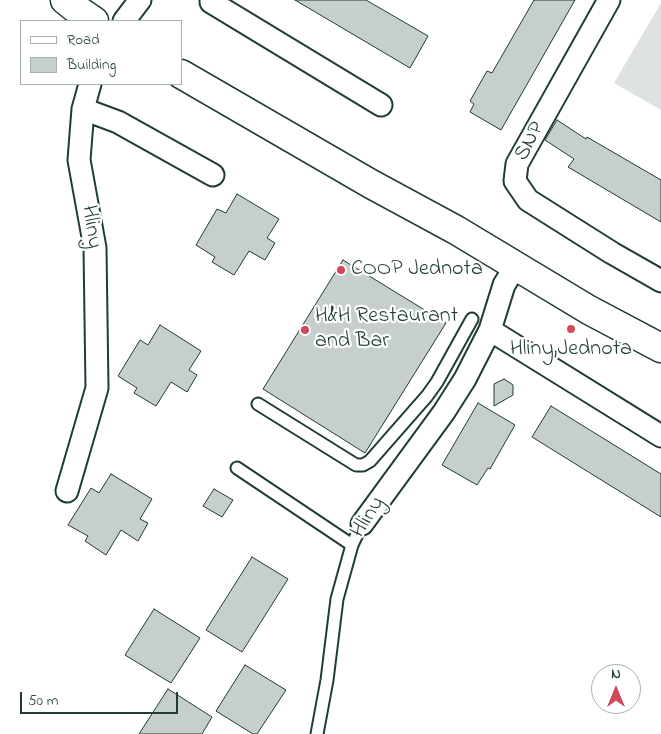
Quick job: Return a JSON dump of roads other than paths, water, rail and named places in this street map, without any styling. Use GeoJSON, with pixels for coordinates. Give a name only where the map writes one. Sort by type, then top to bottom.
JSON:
{"type":"FeatureCollection","features":[{"type":"Feature","properties":{"kind":"main road"},"geometry":{"type":"LineString","coordinates":[[65,0],[92,20]]}},
{"type":"Feature","properties":{"kind":"main road"},"geometry":{"type":"LineString","coordinates":[[182,75],[370,184],[516,264],[589,310],[661,348]]}},
{"type":"Feature","properties":{"kind":"street"},"geometry":{"type":"LineString","coordinates":[[125,20],[140,0]]}},
{"type":"Feature","properties":{"kind":"street"},"geometry":{"type":"LineString","coordinates":[[212,0],[212,2],[381,105]]}},
{"type":"Feature","properties":{"kind":"street","name":"SNP"},"geometry":{"type":"LineString","coordinates":[[609,0],[517,164],[516,180],[528,200],[612,253],[661,281]]}},
{"type":"Feature","properties":{"kind":"street","name":"Hliny"},"geometry":{"type":"LineString","coordinates":[[67,491],[97,388],[95,248],[79,160],[83,109],[90,85]]}},
{"type":"Feature","properties":{"kind":"street"},"geometry":{"type":"LineString","coordinates":[[83,109],[118,122],[213,175]]}},
{"type":"Feature","properties":{"kind":"street","name":"Hliny"},"geometry":{"type":"LineString","coordinates":[[362,524],[444,412],[465,379],[490,330],[504,285],[516,264]]}},
{"type":"Feature","properties":{"kind":"street"},"geometry":{"type":"LineString","coordinates":[[490,330],[661,436]]}},
{"type":"Feature","properties":{"kind":"lane"},"geometry":{"type":"LineString","coordinates":[[258,404],[356,465],[363,465],[370,461],[432,389],[472,319]]}},
{"type":"Feature","properties":{"kind":"lane"},"geometry":{"type":"LineString","coordinates":[[236,468],[352,545]]}},
{"type":"Feature","properties":{"kind":"lane","name":"Hliny"},"geometry":{"type":"LineString","coordinates":[[317,734],[327,680],[337,599],[352,545],[362,524]]}},
{"type":"Feature","properties":{"kind":"place","name":"COOP Jednota"},"geometry":{"type":"Point","coordinates":[341,270]}},
{"type":"Feature","properties":{"kind":"place","name":"Hliny,Jednota"},"geometry":{"type":"Point","coordinates":[571,329]}},
{"type":"Feature","properties":{"kind":"place","name":"H&H Restaurant and Bar"},"geometry":{"type":"Point","coordinates":[305,330]}}]}
